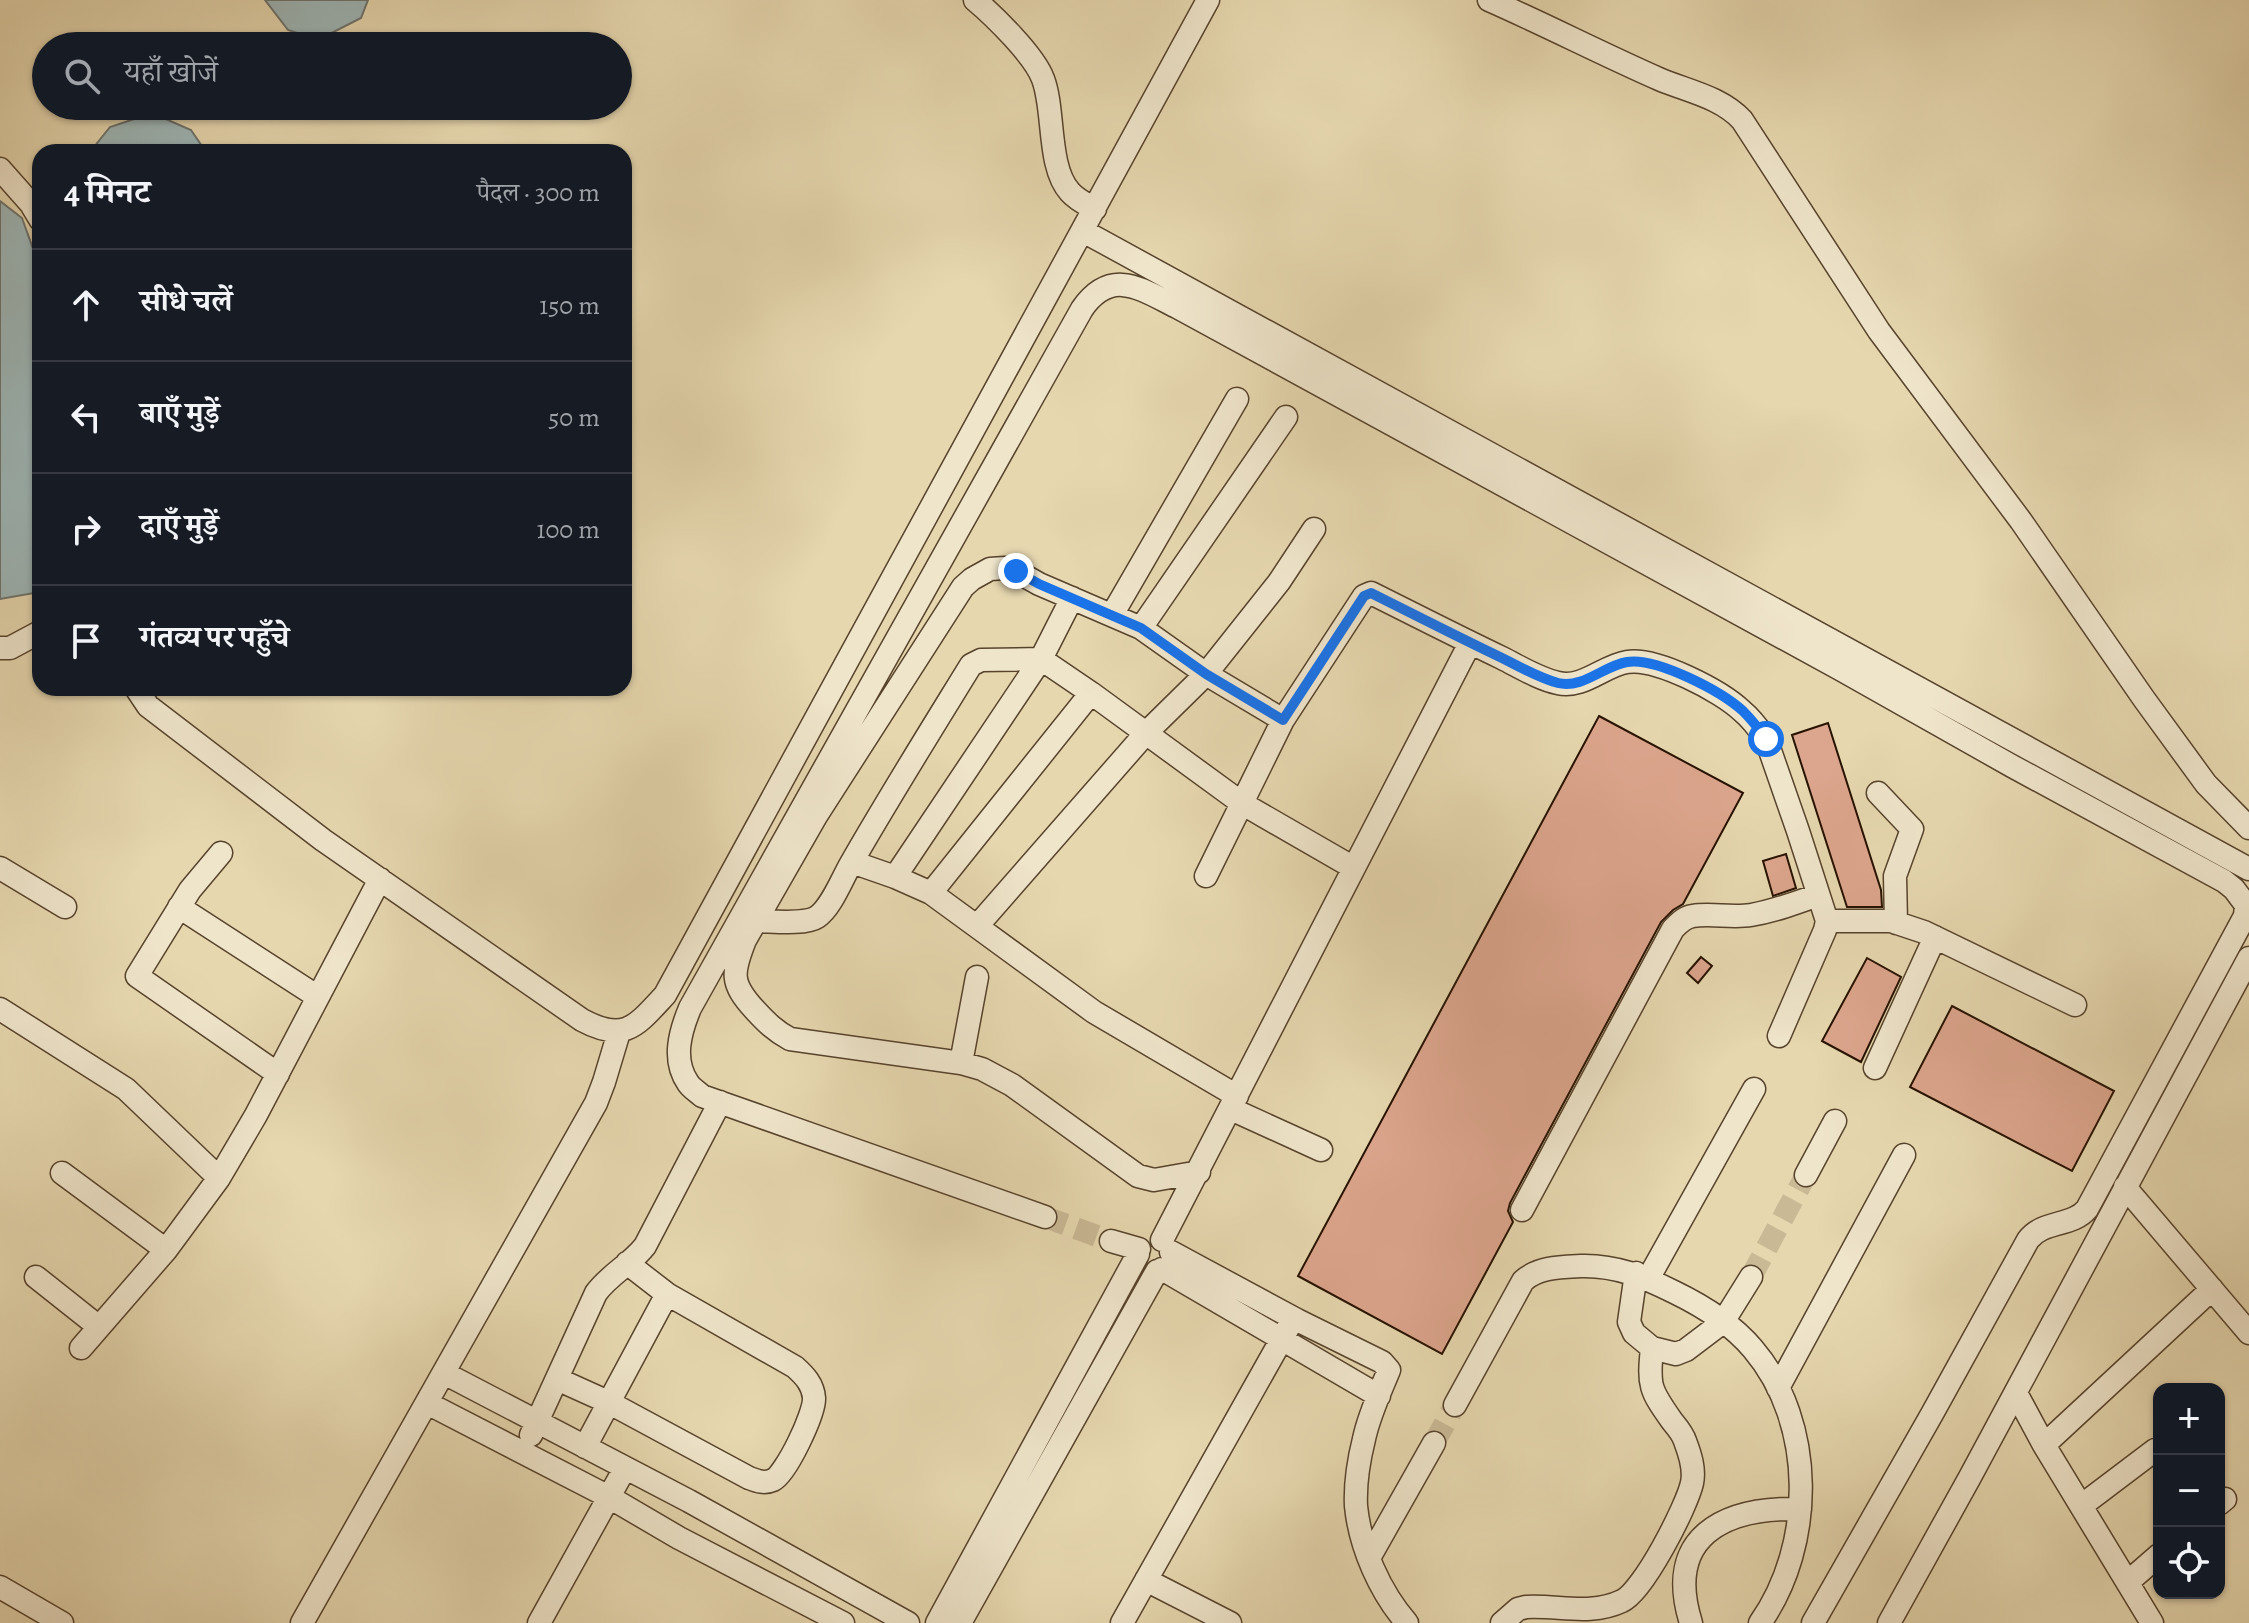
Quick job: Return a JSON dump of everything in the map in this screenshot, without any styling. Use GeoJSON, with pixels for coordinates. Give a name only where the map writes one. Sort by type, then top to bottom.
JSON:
{"type":"FeatureCollection","features":[{"type":"Feature","properties":{"kind":"street"},"geometry":{"type":"LineString","coordinates":[[975,0],[1017,41],[1043,76],[1059,174],[1068,190],[1095,209]]}},
{"type":"Feature","properties":{"kind":"street"},"geometry":{"type":"LineString","coordinates":[[141,696],[148,706],[323,840],[582,1020],[602,1030],[619,1032],[641,1021],[665,995],[1208,0]]}},
{"type":"Feature","properties":{"kind":"street"},"geometry":{"type":"LineString","coordinates":[[1489,0],[1722,104],[1742,120],[1879,331],[2021,521],[2206,784],[2249,828]]}},
{"type":"Feature","properties":{"kind":"street"},"geometry":{"type":"LineString","coordinates":[[0,169],[32,207]]}},
{"type":"Feature","properties":{"kind":"street"},"geometry":{"type":"LineString","coordinates":[[1083,231],[2249,869]]}},
{"type":"Feature","properties":{"kind":"street"},"geometry":{"type":"LineString","coordinates":[[1045,1217],[702,1096],[688,1085],[678,1051],[681,1029],[690,1008],[1082,309],[1100,289],[1120,284],[1133,286],[1156,297],[1829,663],[2224,881],[2246,905],[2245,916],[2087,1209],[2078,1217],[2037,1229],[2028,1240],[1813,1623]]}},
{"type":"Feature","properties":{"kind":"street"},"geometry":{"type":"LineString","coordinates":[[1112,615],[1237,399]]}},
{"type":"Feature","properties":{"kind":"street"},"geometry":{"type":"LineString","coordinates":[[1141,628],[1286,417]]}},
{"type":"Feature","properties":{"kind":"street"},"geometry":{"type":"LineString","coordinates":[[978,925],[1146,733],[1206,674],[1279,582],[1314,529]]}},
{"type":"Feature","properties":{"kind":"street"},"geometry":{"type":"LineString","coordinates":[[1199,1172],[1154,1180],[1138,1176],[1012,1085],[982,1069],[961,1063],[790,1039],[774,1031],[740,993],[736,983],[737,960],[745,940],[816,816],[963,587],[982,573],[1005,568],[1016,571],[1141,628],[1206,674],[1283,720]]}},
{"type":"Feature","properties":{"kind":"street"},"geometry":{"type":"LineString","coordinates":[[1206,876],[1283,720],[1367,593],[1560,684],[1582,681],[1629,661],[1646,662],[1689,679],[1734,704],[1766,739],[1827,921],[1779,1036]]}},
{"type":"Feature","properties":{"kind":"street"},"geometry":{"type":"LineString","coordinates":[[895,877],[1041,659],[1072,598]]}},
{"type":"Feature","properties":{"kind":"street"},"geometry":{"type":"LineString","coordinates":[[2,652],[32,636]]}},
{"type":"Feature","properties":{"kind":"street"},"geometry":{"type":"LineString","coordinates":[[960,1623],[1163,1258],[1199,1172],[1470,643]]}},
{"type":"Feature","properties":{"kind":"street"},"geometry":{"type":"LineString","coordinates":[[756,921],[803,921],[820,915],[971,665],[981,660],[1041,659],[1243,804],[1354,868]]}},
{"type":"Feature","properties":{"kind":"street"},"geometry":{"type":"LineString","coordinates":[[931,893],[1091,693]]}},
{"type":"Feature","properties":{"kind":"street"},"geometry":{"type":"LineString","coordinates":[[1878,793],[1912,829],[1895,876],[1896,923]]}},
{"type":"Feature","properties":{"kind":"street"},"geometry":{"type":"LineString","coordinates":[[221,853],[179,907],[137,977],[278,1074]]}},
{"type":"Feature","properties":{"kind":"street"},"geometry":{"type":"LineString","coordinates":[[852,862],[931,893],[1094,1012],[1234,1103],[1321,1150]]}},
{"type":"Feature","properties":{"kind":"street"},"geometry":{"type":"LineString","coordinates":[[0,868],[65,907]]}},
{"type":"Feature","properties":{"kind":"street"},"geometry":{"type":"LineString","coordinates":[[81,1348],[166,1250],[219,1178],[278,1074],[380,879]]}},
{"type":"Feature","properties":{"kind":"street"},"geometry":{"type":"LineString","coordinates":[[1522,1210],[1679,923],[1696,915],[1750,915],[1818,895]]}},
{"type":"Feature","properties":{"kind":"street"},"geometry":{"type":"LineString","coordinates":[[179,907],[318,997]]}},
{"type":"Feature","properties":{"kind":"street"},"geometry":{"type":"LineString","coordinates":[[1827,921],[1876,920],[1896,923],[1935,937],[2075,1005]]}},
{"type":"Feature","properties":{"kind":"street"},"geometry":{"type":"LineString","coordinates":[[1875,1068],[1935,937]]}},
{"type":"Feature","properties":{"kind":"street"},"geometry":{"type":"LineString","coordinates":[[1889,1623],[2249,958]]}},
{"type":"Feature","properties":{"kind":"street"},"geometry":{"type":"LineString","coordinates":[[961,1063],[977,977]]}},
{"type":"Feature","properties":{"kind":"street"},"geometry":{"type":"LineString","coordinates":[[0,1009],[126,1089],[219,1178]]}},
{"type":"Feature","properties":{"kind":"street"},"geometry":{"type":"LineString","coordinates":[[302,1623],[596,1103],[619,1032]]}},
{"type":"Feature","properties":{"kind":"street"},"geometry":{"type":"LineString","coordinates":[[1751,1277],[1723,1322],[1676,1354],[1652,1348],[1634,1333],[1629,1322],[1642,1276],[1754,1089]]}},
{"type":"Feature","properties":{"kind":"street"},"geometry":{"type":"LineString","coordinates":[[523,1452],[596,1293],[606,1279],[636,1257],[645,1246],[720,1102]]}},
{"type":"Feature","properties":{"kind":"street"},"geometry":{"type":"LineString","coordinates":[[1806,1175],[1835,1121]]}},
{"type":"Feature","properties":{"kind":"street"},"geometry":{"type":"LineString","coordinates":[[1778,1388],[1904,1155]]}},
{"type":"Feature","properties":{"kind":"street"},"geometry":{"type":"LineString","coordinates":[[62,1173],[166,1250]]}},
{"type":"Feature","properties":{"kind":"street"},"geometry":{"type":"LineString","coordinates":[[2125,1187],[2249,1333]]}},
{"type":"Feature","properties":{"kind":"street"},"geometry":{"type":"LineString","coordinates":[[1111,1241],[1138,1251]]}},
{"type":"Feature","properties":{"kind":"street"},"geometry":{"type":"LineString","coordinates":[[1138,1251],[1143,1267],[1163,1258],[1386,1365],[1389,1370],[1363,1439],[1356,1506],[1375,1574],[1391,1604],[1407,1623]]}},
{"type":"Feature","properties":{"kind":"street"},"geometry":{"type":"LineString","coordinates":[[937,1623],[1138,1251]]}},
{"type":"Feature","properties":{"kind":"street"},"geometry":{"type":"LineString","coordinates":[[1163,1258],[1282,1339],[1379,1396]]}},
{"type":"Feature","properties":{"kind":"street"},"geometry":{"type":"LineString","coordinates":[[557,1379],[608,1402],[749,1478],[761,1482],[771,1481],[780,1475],[812,1410],[814,1397],[808,1379],[795,1367],[667,1294],[627,1263]]}},
{"type":"Feature","properties":{"kind":"street"},"geometry":{"type":"LineString","coordinates":[[1455,1405],[1523,1281],[1539,1271],[1599,1265],[1642,1276],[1697,1303],[1752,1348],[1778,1388],[1789,1414],[1799,1456],[1801,1490],[1798,1531],[1774,1603],[1760,1623]]}},
{"type":"Feature","properties":{"kind":"street"},"geometry":{"type":"LineString","coordinates":[[36,1277],[99,1327]]}},
{"type":"Feature","properties":{"kind":"street"},"geometry":{"type":"LineString","coordinates":[[2044,1445],[2212,1289]]}},
{"type":"Feature","properties":{"kind":"street"},"geometry":{"type":"LineString","coordinates":[[585,1447],[667,1294]]}},
{"type":"Feature","properties":{"kind":"street"},"geometry":{"type":"LineString","coordinates":[[1122,1623],[1293,1319]]}},
{"type":"Feature","properties":{"kind":"street"},"geometry":{"type":"LineString","coordinates":[[1502,1623],[1518,1609],[1526,1607],[1599,1609],[1630,1597],[1667,1539],[1688,1499],[1693,1467],[1685,1438],[1651,1386],[1652,1348]]}},
{"type":"Feature","properties":{"kind":"street"},"geometry":{"type":"LineString","coordinates":[[444,1373],[908,1623]]}},
{"type":"Feature","properties":{"kind":"street"},"geometry":{"type":"LineString","coordinates":[[2016,1393],[2152,1623]]}},
{"type":"Feature","properties":{"kind":"street"},"geometry":{"type":"LineString","coordinates":[[427,1403],[843,1623]]}},
{"type":"Feature","properties":{"kind":"street"},"geometry":{"type":"LineString","coordinates":[[1369,1558],[1434,1443]]}},
{"type":"Feature","properties":{"kind":"street"},"geometry":{"type":"LineString","coordinates":[[2081,1506],[2153,1452]]}},
{"type":"Feature","properties":{"kind":"street"},"geometry":{"type":"LineString","coordinates":[[539,1623],[625,1468]]}},
{"type":"Feature","properties":{"kind":"street"},"geometry":{"type":"LineString","coordinates":[[1691,1623],[1684,1596],[1685,1566],[1690,1553],[1706,1533],[1718,1525],[1756,1511],[1800,1509]]}},
{"type":"Feature","properties":{"kind":"street"},"geometry":{"type":"LineString","coordinates":[[1667,1539],[1690,1553]]}},
{"type":"Feature","properties":{"kind":"street"},"geometry":{"type":"LineString","coordinates":[[2128,1582],[2153,1560]]}},
{"type":"Feature","properties":{"kind":"street"},"geometry":{"type":"LineString","coordinates":[[1146,1580],[1230,1623]]}},
{"type":"Feature","properties":{"kind":"street"},"geometry":{"type":"LineString","coordinates":[[0,1587],[62,1623]]}},
{"type":"Feature","properties":{"kind":"water"},"geometry":{"type":"Polygon","coordinates":[[[265,0],[368,0],[361,18],[334,32],[288,30],[265,0]]]}},
{"type":"Feature","properties":{"kind":"water"},"geometry":{"type":"Polygon","coordinates":[[[131,120],[168,120],[191,130],[201,144],[96,144],[110,127],[131,120]]]}},
{"type":"Feature","properties":{"kind":"water"},"geometry":{"type":"Polygon","coordinates":[[[0,201],[22,218],[32,246],[32,593],[0,599],[0,201]]]}},
{"type":"Feature","properties":{"kind":"building"},"geometry":{"type":"Polygon","coordinates":[[[1599,716],[1743,793],[1683,904],[1661,922],[1510,1203],[1508,1211],[1513,1222],[1442,1354],[1298,1276],[1599,716]]]}},
{"type":"Feature","properties":{"kind":"building"},"geometry":{"type":"Polygon","coordinates":[[[1828,723],[1881,890],[1882,907],[1847,907],[1792,735],[1828,723]]]}},
{"type":"Feature","properties":{"kind":"building"},"geometry":{"type":"Polygon","coordinates":[[[1786,854],[1796,888],[1773,896],[1763,861],[1786,854]]]}},
{"type":"Feature","properties":{"kind":"building"},"geometry":{"type":"Polygon","coordinates":[[[1701,957],[1712,966],[1698,983],[1687,973],[1701,957]]]}},
{"type":"Feature","properties":{"kind":"building"},"geometry":{"type":"Polygon","coordinates":[[[1867,958],[1901,977],[1861,1062],[1822,1041],[1867,958]]]}},
{"type":"Feature","properties":{"kind":"building"},"geometry":{"type":"Polygon","coordinates":[[[1952,1006],[2114,1091],[2072,1171],[1910,1087],[1952,1006]]]}},
{"type":"Feature","properties":{"kind":"tunnel"},"geometry":{"type":"LineString","coordinates":[[1751,1277],[1806,1175]]}},
{"type":"Feature","properties":{"kind":"tunnel"},"geometry":{"type":"LineString","coordinates":[[1045,1217],[1111,1241]]}},
{"type":"Feature","properties":{"kind":"tunnel"},"geometry":{"type":"LineString","coordinates":[[1434,1443],[1455,1405]]}},
{"type":"Feature","properties":{"kind":"route"},"geometry":{"type":"LineString","coordinates":[[1016,571],[1141,628],[1206,674],[1283,720],[1364,596],[1371,593],[1560,684],[1582,681],[1629,661],[1646,662],[1667,669],[1734,704],[1766,739]]}}]}
